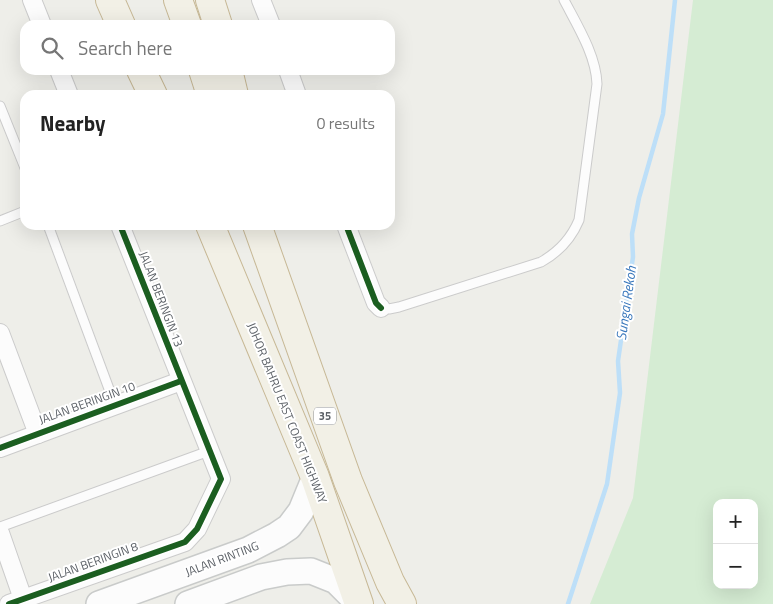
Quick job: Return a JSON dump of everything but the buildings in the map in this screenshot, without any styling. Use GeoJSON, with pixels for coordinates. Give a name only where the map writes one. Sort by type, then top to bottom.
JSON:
{"type":"FeatureCollection","features":[{"type":"Feature","properties":{"kind":"highway"},"geometry":{"type":"LineString","coordinates":[[110,0],[119,20]]}},
{"type":"Feature","properties":{"kind":"highway"},"geometry":{"type":"LineString","coordinates":[[178,0],[185,20]]}},
{"type":"Feature","properties":{"kind":"highway"},"geometry":{"type":"LineString","coordinates":[[210,0],[216,20]]}},
{"type":"Feature","properties":{"kind":"highway"},"geometry":{"type":"LineString","coordinates":[[143,75],[150,90]]}},
{"type":"Feature","properties":{"kind":"highway"},"geometry":{"type":"LineString","coordinates":[[205,75],[209,90]]}},
{"type":"Feature","properties":{"kind":"highway"},"geometry":{"type":"LineString","coordinates":[[229,75],[233,90]]}},
{"type":"Feature","properties":{"kind":"highway","name":"JOHOR BAHRU EAST COAST HIGHWAY"},"geometry":{"type":"LineString","coordinates":[[212,230],[315,477],[358,603]]}},
{"type":"Feature","properties":{"kind":"highway","name":"35"},"geometry":{"type":"LineString","coordinates":[[259,230],[348,481],[390,582],[402,604]]}},
{"type":"Feature","properties":{"kind":"highway"},"geometry":{"type":"LineString","coordinates":[[275,230],[317,364],[331,435]]}},
{"type":"Feature","properties":{"kind":"main road","name":"JALAN RINTING"},"geometry":{"type":"LineString","coordinates":[[99,604],[248,550],[277,535],[289,526],[301,511],[315,477]]}},
{"type":"Feature","properties":{"kind":"main road"},"geometry":{"type":"LineString","coordinates":[[188,604],[261,577],[287,572],[311,571],[336,581],[358,603]]}},
{"type":"Feature","properties":{"kind":"street"},"geometry":{"type":"LineString","coordinates":[[32,0],[40,20]]}},
{"type":"Feature","properties":{"kind":"street"},"geometry":{"type":"LineString","coordinates":[[261,0],[269,20]]}},
{"type":"Feature","properties":{"kind":"street"},"geometry":{"type":"LineString","coordinates":[[62,75],[67,90]]}},
{"type":"Feature","properties":{"kind":"street"},"geometry":{"type":"LineString","coordinates":[[290,75],[295,90]]}},
{"type":"Feature","properties":{"kind":"street","name":"JALAN BERINGIN 13"},"geometry":{"type":"LineString","coordinates":[[122,230],[221,479],[197,529],[184,542]]}},
{"type":"Feature","properties":{"kind":"street"},"geometry":{"type":"LineString","coordinates":[[348,230],[376,303],[381,308]]}},
{"type":"Feature","properties":{"kind":"street"},"geometry":{"type":"LineString","coordinates":[[0,333],[38,434]]}},
{"type":"Feature","properties":{"kind":"street","name":"JALAN BERINGIN 10"},"geometry":{"type":"LineString","coordinates":[[0,448],[181,380]]}},
{"type":"Feature","properties":{"kind":"street"},"geometry":{"type":"LineString","coordinates":[[0,534],[16,602]]}},
{"type":"Feature","properties":{"kind":"street","name":"JALAN BERINGIN 8"},"geometry":{"type":"LineString","coordinates":[[16,602],[184,542]]}},
{"type":"Feature","properties":{"kind":"lane"},"geometry":{"type":"LineString","coordinates":[[381,308],[399,307],[541,262],[561,249],[572,234],[579,220],[597,79],[594,63],[579,28],[564,0]]}},
{"type":"Feature","properties":{"kind":"lane"},"geometry":{"type":"LineString","coordinates":[[0,106],[20,156]]}},
{"type":"Feature","properties":{"kind":"lane"},"geometry":{"type":"LineString","coordinates":[[0,221],[20,213]]}},
{"type":"Feature","properties":{"kind":"lane"},"geometry":{"type":"LineString","coordinates":[[50,230],[115,405]]}},
{"type":"Feature","properties":{"kind":"lane"},"geometry":{"type":"LineString","coordinates":[[0,527],[209,451]]}},
{"type":"Feature","properties":{"kind":"green space"},"geometry":{"type":"Polygon","coordinates":[[[693,0],[773,0],[773,604],[590,604],[633,498],[693,0]]]}},
{"type":"Feature","properties":{"kind":"waterway","name":"Sungai Rekoh"},"geometry":{"type":"LineString","coordinates":[[568,604],[607,484],[620,393],[618,361],[633,257],[632,234],[639,198],[663,114],[675,0]]}},
{"type":"Feature","properties":{"kind":"cycle path"},"geometry":{"type":"LineString","coordinates":[[9,604],[185,542],[197,529],[221,479],[122,230]]}},
{"type":"Feature","properties":{"kind":"cycle path"},"geometry":{"type":"LineString","coordinates":[[348,230],[376,303],[381,308]]}},
{"type":"Feature","properties":{"kind":"cycle path"},"geometry":{"type":"LineString","coordinates":[[0,448],[181,381]]}}]}
